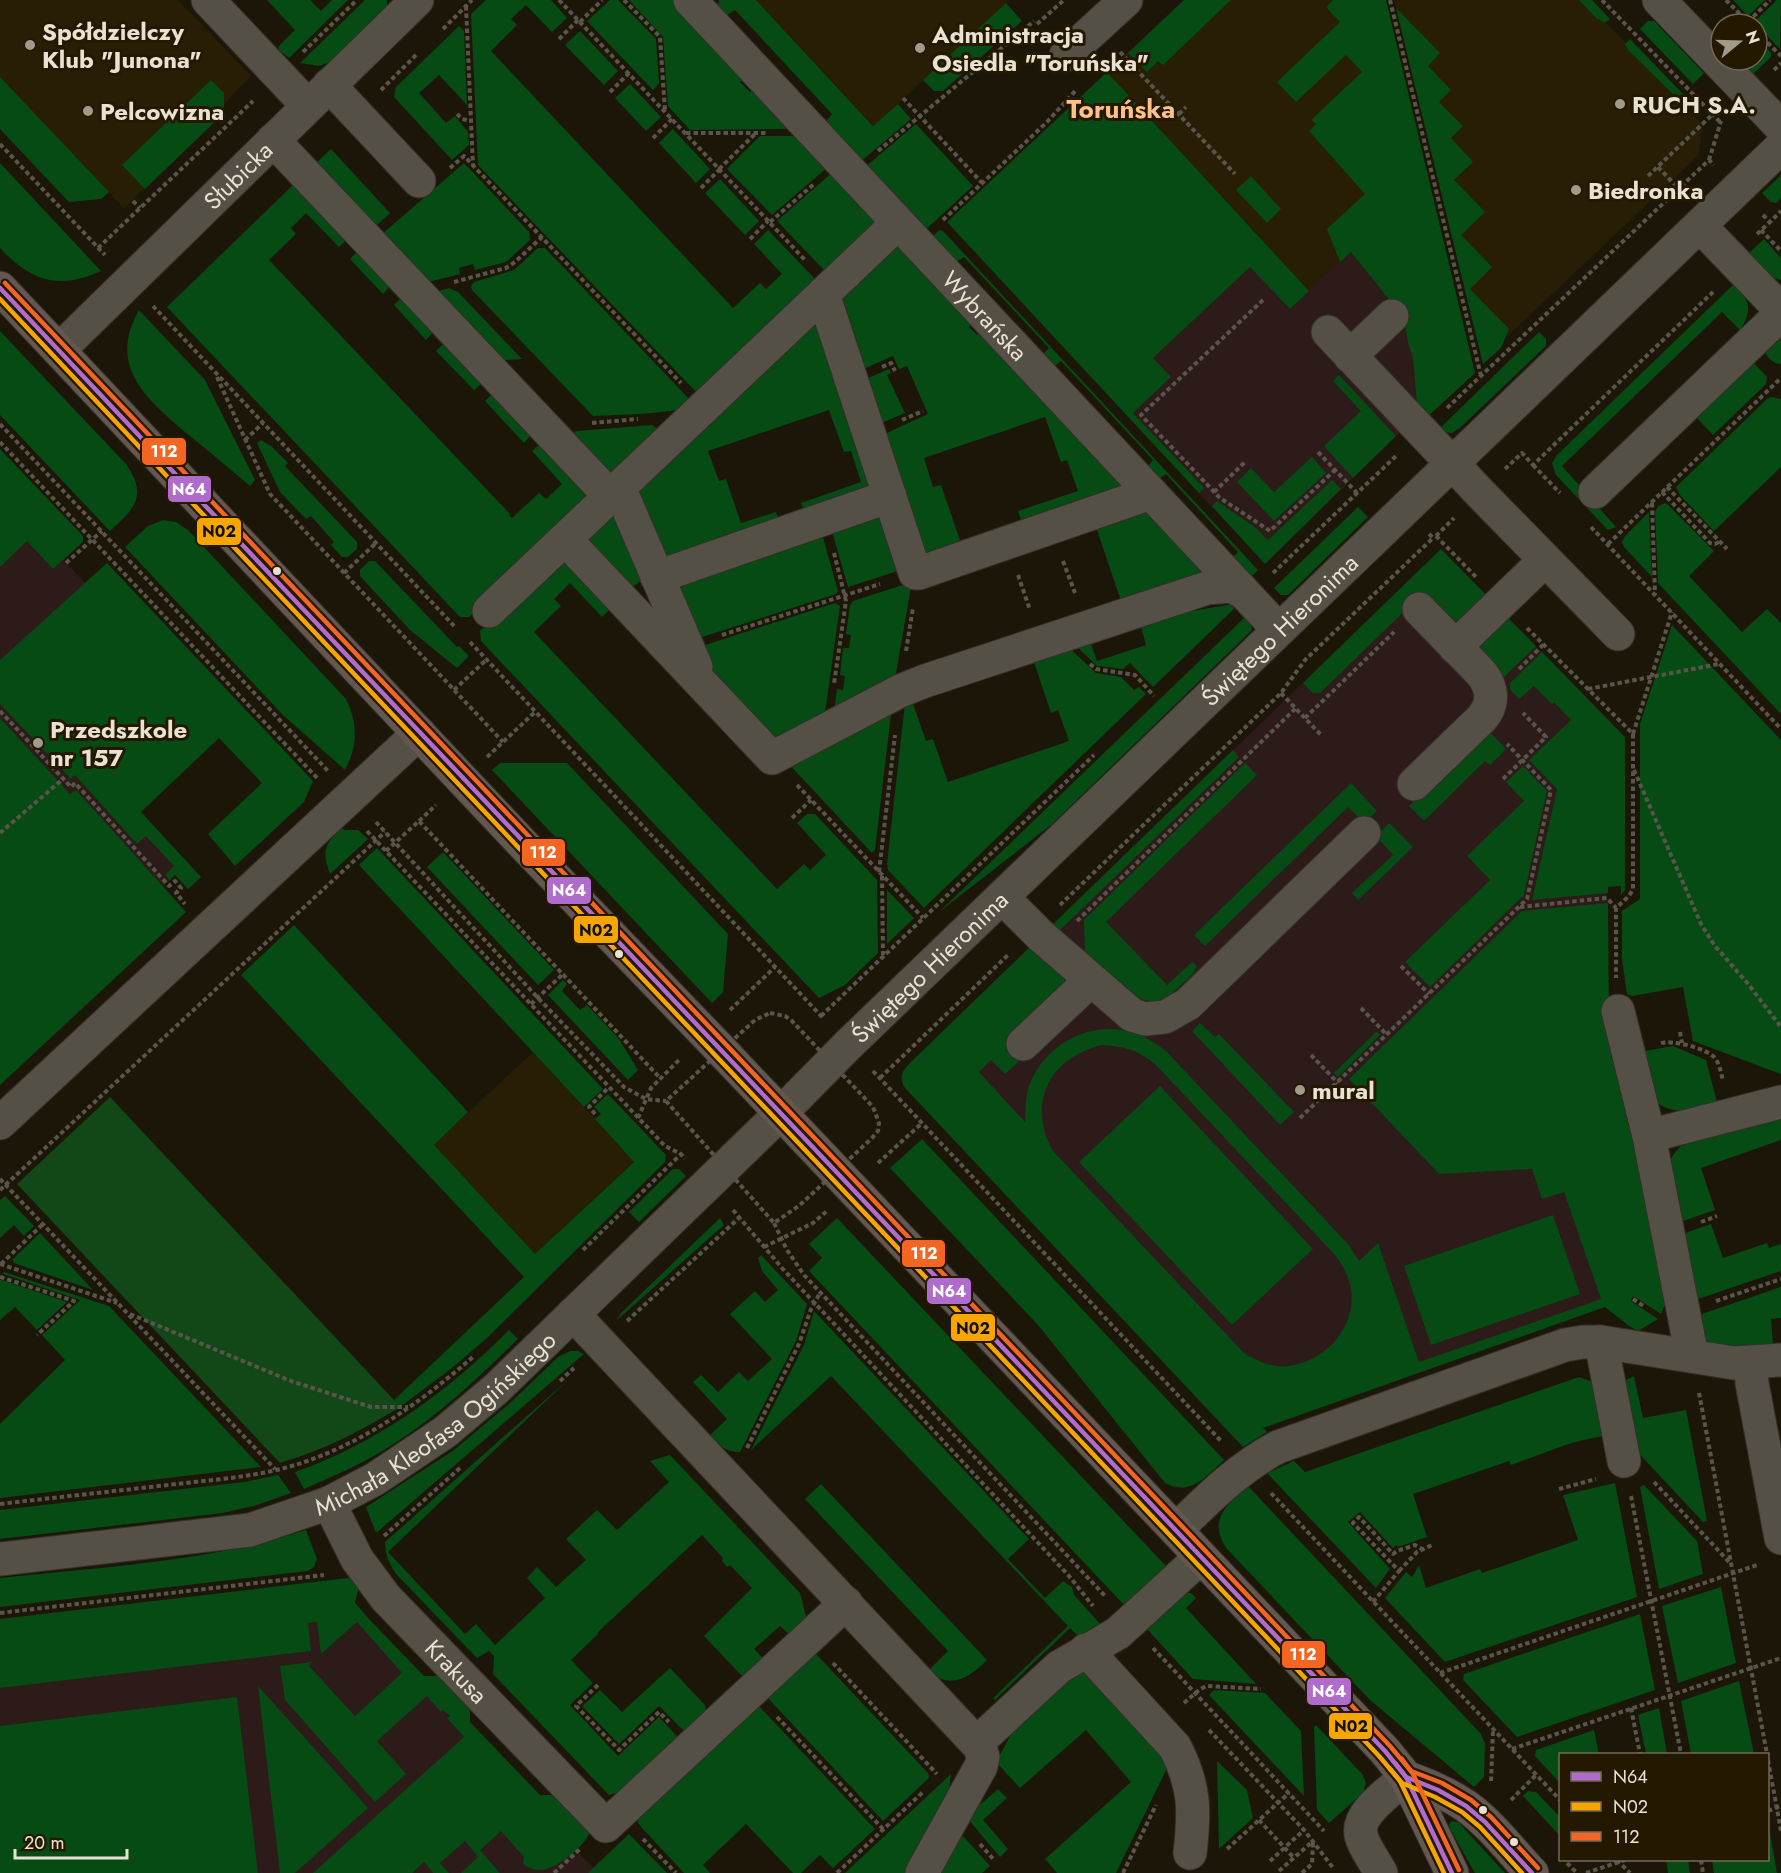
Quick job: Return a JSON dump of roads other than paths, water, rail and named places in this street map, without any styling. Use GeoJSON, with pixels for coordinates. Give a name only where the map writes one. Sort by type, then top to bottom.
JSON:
{"type":"FeatureCollection","features":[{"type":"Feature","properties":{"kind":"main road"},"geometry":{"type":"LineString","coordinates":[[0,288],[1385,1751],[1406,1777],[1452,1873]]}},
{"type":"Feature","properties":{"kind":"main road"},"geometry":{"type":"LineString","coordinates":[[1406,1777],[1438,1790],[1466,1806],[1485,1822],[1532,1873]]}},
{"type":"Feature","properties":{"kind":"street"},"geometry":{"type":"LineString","coordinates":[[208,0],[279,75],[319,96],[419,181]]}},
{"type":"Feature","properties":{"kind":"street","name":"Słubicka"},"geometry":{"type":"LineString","coordinates":[[58,350],[417,0]]}},
{"type":"Feature","properties":{"kind":"street","name":"Wybrańska"},"geometry":{"type":"LineString","coordinates":[[690,0],[1279,630]]}},
{"type":"Feature","properties":{"kind":"street"},"geometry":{"type":"LineString","coordinates":[[1075,68],[1125,0]]}},
{"type":"Feature","properties":{"kind":"street"},"geometry":{"type":"LineString","coordinates":[[1659,0],[1781,127]]}},
{"type":"Feature","properties":{"kind":"street"},"geometry":{"type":"LineString","coordinates":[[273,140],[544,427],[615,492],[657,577],[705,688]]}},
{"type":"Feature","properties":{"kind":"street","name":"Świętego Hieronima"},"geometry":{"type":"LineString","coordinates":[[781,1113],[848,1045],[1781,147]]}},
{"type":"Feature","properties":{"kind":"street"},"geometry":{"type":"LineString","coordinates":[[1590,506],[1781,312],[1700,226]]}},
{"type":"Feature","properties":{"kind":"street"},"geometry":{"type":"LineString","coordinates":[[489,611],[827,290],[908,233]]}},
{"type":"Feature","properties":{"kind":"street"},"geometry":{"type":"LineString","coordinates":[[827,290],[915,573],[1151,493]]}},
{"type":"Feature","properties":{"kind":"street"},"geometry":{"type":"LineString","coordinates":[[1350,356],[1392,316]]}},
{"type":"Feature","properties":{"kind":"street"},"geometry":{"type":"LineString","coordinates":[[1328,332],[1452,464],[1618,634]]}},
{"type":"Feature","properties":{"kind":"street"},"geometry":{"type":"LineString","coordinates":[[657,577],[890,496]]}},
{"type":"Feature","properties":{"kind":"street"},"geometry":{"type":"LineString","coordinates":[[565,539],[772,758],[913,686],[1207,588],[1231,586],[1243,592]]}},
{"type":"Feature","properties":{"kind":"street"},"geometry":{"type":"LineString","coordinates":[[1455,647],[1545,560]]}},
{"type":"Feature","properties":{"kind":"street"},"geometry":{"type":"LineString","coordinates":[[1414,784],[1482,718],[1490,705],[1491,694],[1486,679],[1419,609]]}},
{"type":"Feature","properties":{"kind":"street"},"geometry":{"type":"LineString","coordinates":[[0,1123],[419,733]]}},
{"type":"Feature","properties":{"kind":"street"},"geometry":{"type":"LineString","coordinates":[[1002,897],[1043,937],[1132,1015],[1165,1017],[1188,1004],[1364,833]]}},
{"type":"Feature","properties":{"kind":"street"},"geometry":{"type":"LineString","coordinates":[[1023,1044],[1091,980]]}},
{"type":"Feature","properties":{"kind":"street"},"geometry":{"type":"LineString","coordinates":[[1618,1011],[1649,1136],[1692,1356]]}},
{"type":"Feature","properties":{"kind":"street"},"geometry":{"type":"LineString","coordinates":[[1649,1136],[1781,1102]]}},
{"type":"Feature","properties":{"kind":"street","name":"Michała Kleofasa Ogińskiego"},"geometry":{"type":"LineString","coordinates":[[0,1559],[250,1530],[329,1503],[375,1479],[445,1432],[496,1389],[781,1113]]}},
{"type":"Feature","properties":{"kind":"street"},"geometry":{"type":"LineString","coordinates":[[573,1314],[978,1742],[983,1752],[982,1762],[922,1873]]}},
{"type":"Feature","properties":{"kind":"street"},"geometry":{"type":"LineString","coordinates":[[1176,1530],[1245,1466],[1287,1443],[1557,1348],[1582,1342],[1601,1342],[1734,1363],[1766,1362]]}},
{"type":"Feature","properties":{"kind":"street"},"geometry":{"type":"LineString","coordinates":[[1601,1342],[1623,1454]]}},
{"type":"Feature","properties":{"kind":"street"},"geometry":{"type":"LineString","coordinates":[[1766,1362],[1752,1383],[1781,1538]]}},
{"type":"Feature","properties":{"kind":"street","name":"Krakusa"},"geometry":{"type":"LineString","coordinates":[[329,1503],[357,1559],[386,1598],[606,1826],[846,1602]]}},
{"type":"Feature","properties":{"kind":"street"},"geometry":{"type":"LineString","coordinates":[[978,1742],[1059,1667],[1124,1628],[1202,1557]]}},
{"type":"Feature","properties":{"kind":"street"},"geometry":{"type":"LineString","coordinates":[[1086,1650],[1175,1747],[1190,1781],[1193,1801],[1190,1853]]}},
{"type":"Feature","properties":{"kind":"street"},"geometry":{"type":"LineString","coordinates":[[1381,1873],[1363,1841],[1361,1824],[1365,1815],[1406,1777]]}},
{"type":"Feature","properties":{"kind":"place","name":"Spółdzielczy Klub \"Junona\""},"geometry":{"type":"Point","coordinates":[30,45]}},
{"type":"Feature","properties":{"kind":"place","name":"Administracja Osiedla \"Toruńska\""},"geometry":{"type":"Point","coordinates":[920,48]}},
{"type":"Feature","properties":{"kind":"place","name":"RUCH S.A."},"geometry":{"type":"Point","coordinates":[1620,104]}},
{"type":"Feature","properties":{"kind":"place","name":"Pelcowizna"},"geometry":{"type":"Point","coordinates":[88,111]}},
{"type":"Feature","properties":{"kind":"place","name":"Biedronka"},"geometry":{"type":"Point","coordinates":[1576,190]}},
{"type":"Feature","properties":{"kind":"place","name":"Przedszkole nr 157"},"geometry":{"type":"Point","coordinates":[38,743]}},
{"type":"Feature","properties":{"kind":"place","name":"mural"},"geometry":{"type":"Point","coordinates":[1300,1090]}},
{"type":"Feature","properties":{"kind":"district","name":"Toruńska"},"geometry":{"type":"Point","coordinates":[1121,109]}}]}
